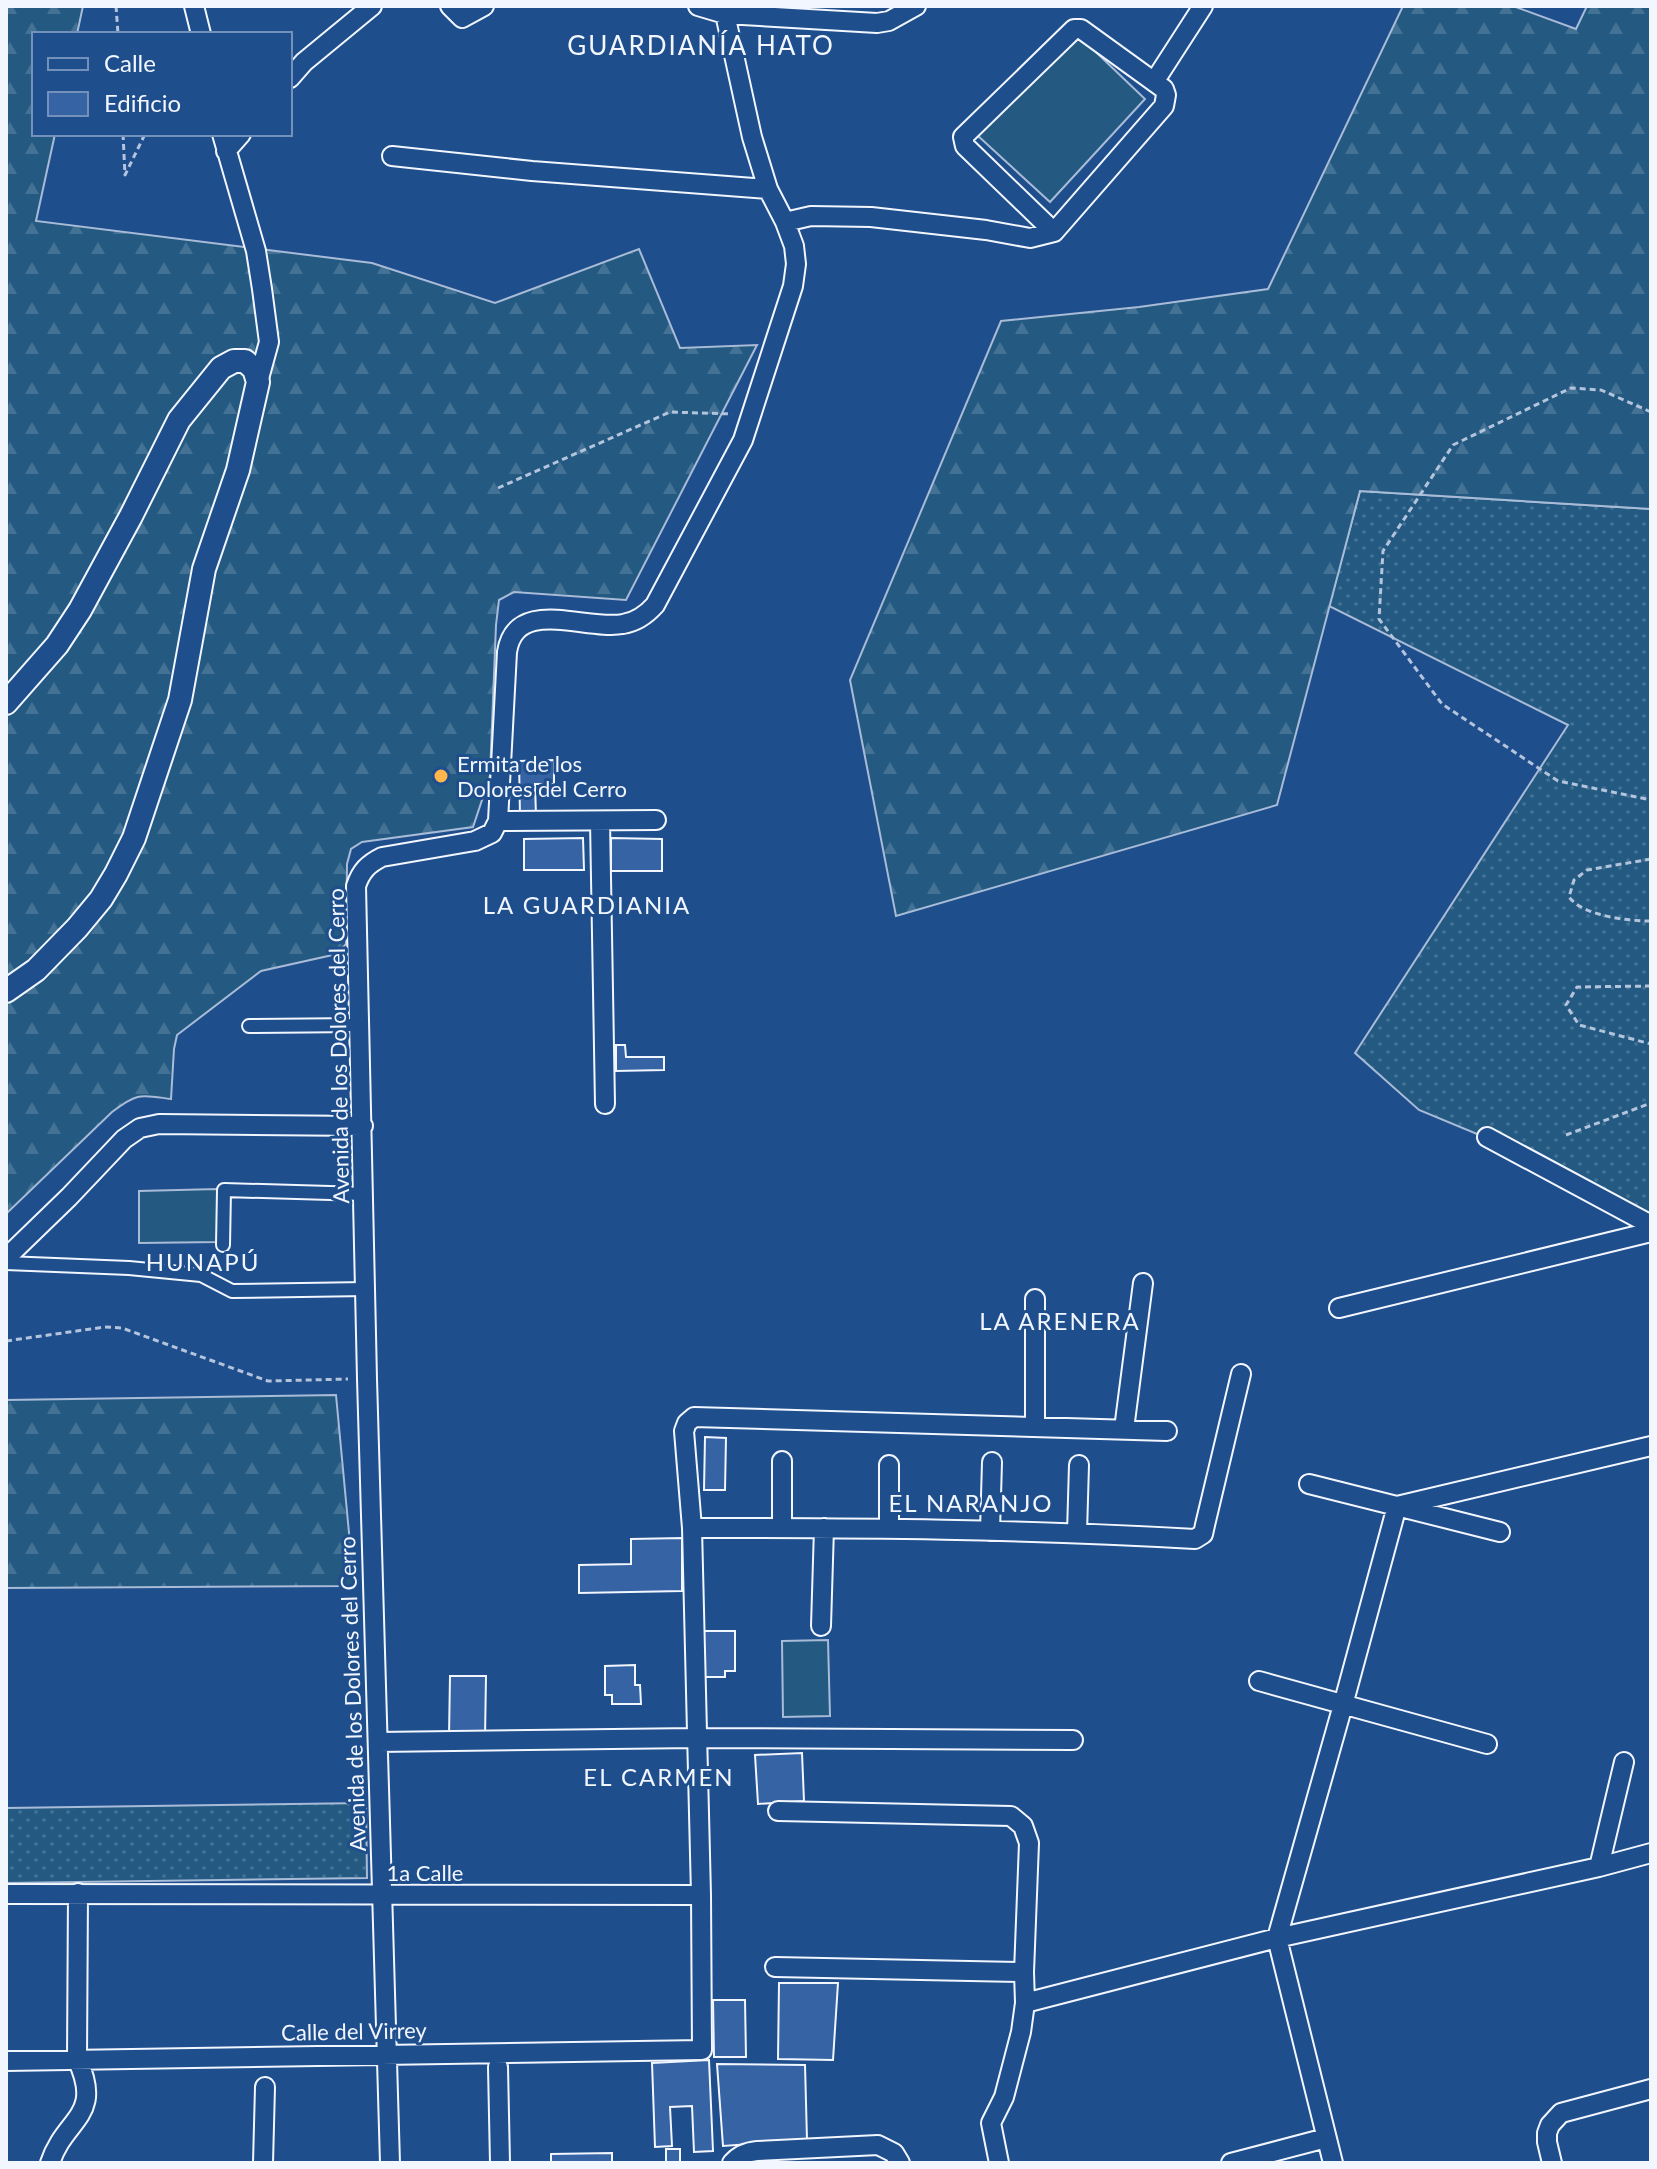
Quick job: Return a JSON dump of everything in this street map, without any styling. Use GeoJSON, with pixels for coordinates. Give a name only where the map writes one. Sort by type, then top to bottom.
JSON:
{"type":"FeatureCollection","features":[{"type":"Feature","properties":{"kind":"street"},"geometry":{"type":"LineString","coordinates":[[194,6],[200,32]]}},
{"type":"Feature","properties":{"kind":"street"},"geometry":{"type":"LineString","coordinates":[[292,76],[304,62],[372,6]]}},
{"type":"Feature","properties":{"kind":"street"},"geometry":{"type":"LineString","coordinates":[[450,6],[462,18],[484,6]]}},
{"type":"Feature","properties":{"kind":"street"},"geometry":{"type":"LineString","coordinates":[[698,6],[877,23],[889,21],[916,6]]}},
{"type":"Feature","properties":{"kind":"street"},"geometry":{"type":"LineString","coordinates":[[1154,82],[1203,6]]}},
{"type":"Feature","properties":{"kind":"street"},"geometry":{"type":"LineString","coordinates":[[656,820],[498,821],[507,652],[512,636],[524,624],[540,619],[622,625],[649,612],[743,440],[752,414],[793,286],[796,264],[794,246],[768,189],[752,137],[725,10]]}},
{"type":"Feature","properties":{"kind":"street"},"geometry":{"type":"LineString","coordinates":[[785,222],[811,216],[871,217],[1030,238],[1054,232],[1164,106],[1166,95],[1164,89],[1081,29],[1074,29],[963,137],[965,146],[1054,232]]}},
{"type":"Feature","properties":{"kind":"street"},"geometry":{"type":"LineString","coordinates":[[6,991],[36,970],[77,928],[101,899],[116,874],[134,838],[180,700],[204,569],[238,470],[269,342],[256,251],[224,143]]}},
{"type":"Feature","properties":{"kind":"street"},"geometry":{"type":"LineString","coordinates":[[392,156],[532,171],[768,189]]}},
{"type":"Feature","properties":{"kind":"street"},"geometry":{"type":"LineString","coordinates":[[6,703],[57,645],[80,610],[179,420],[221,368],[234,361],[245,361],[254,369],[258,382]]}},
{"type":"Feature","properties":{"kind":"street","name":"Avenida de los Dolores del Cerro"},"geometry":{"type":"LineString","coordinates":[[390,2163],[355,894],[359,877],[371,862],[382,857],[475,841],[492,833],[498,821]]}},
{"type":"Feature","properties":{"kind":"street"},"geometry":{"type":"LineString","coordinates":[[600,821],[605,1104]]}},
{"type":"Feature","properties":{"kind":"street"},"geometry":{"type":"LineString","coordinates":[[249,1026],[359,1025]]}},
{"type":"Feature","properties":{"kind":"street"},"geometry":{"type":"LineString","coordinates":[[6,1261],[124,1139],[140,1128],[159,1124],[363,1126]]}},
{"type":"Feature","properties":{"kind":"street"},"geometry":{"type":"LineString","coordinates":[[1487,1137],[1651,1225]]}},
{"type":"Feature","properties":{"kind":"street"},"geometry":{"type":"LineString","coordinates":[[223,1245],[224,1190],[364,1194]]}},
{"type":"Feature","properties":{"kind":"street"},"geometry":{"type":"LineString","coordinates":[[1339,1308],[1651,1232]]}},
{"type":"Feature","properties":{"kind":"street"},"geometry":{"type":"LineString","coordinates":[[6,1261],[201,1275],[232,1291],[366,1289]]}},
{"type":"Feature","properties":{"kind":"street"},"geometry":{"type":"LineString","coordinates":[[1124,1429],[1143,1283]]}},
{"type":"Feature","properties":{"kind":"street"},"geometry":{"type":"LineString","coordinates":[[1035,1299],[1035,1427]]}},
{"type":"Feature","properties":{"kind":"street"},"geometry":{"type":"LineString","coordinates":[[692,1528],[990,1531],[1195,1539],[1203,1534],[1241,1374]]}},
{"type":"Feature","properties":{"kind":"street"},"geometry":{"type":"LineString","coordinates":[[701,1895],[692,1528],[684,1431],[687,1423],[694,1417],[1167,1431]]}},
{"type":"Feature","properties":{"kind":"street"},"geometry":{"type":"LineString","coordinates":[[1397,1506],[1651,1446]]}},
{"type":"Feature","properties":{"kind":"street"},"geometry":{"type":"LineString","coordinates":[[782,1461],[782,1528]]}},
{"type":"Feature","properties":{"kind":"street"},"geometry":{"type":"LineString","coordinates":[[990,1531],[992,1462]]}},
{"type":"Feature","properties":{"kind":"street"},"geometry":{"type":"LineString","coordinates":[[889,1465],[889,1529]]}},
{"type":"Feature","properties":{"kind":"street"},"geometry":{"type":"LineString","coordinates":[[1077,1533],[1079,1465]]}},
{"type":"Feature","properties":{"kind":"street"},"geometry":{"type":"LineString","coordinates":[[1309,1484],[1500,1532]]}},
{"type":"Feature","properties":{"kind":"street"},"geometry":{"type":"LineString","coordinates":[[1333,2163],[1277,1938],[1397,1506]]}},
{"type":"Feature","properties":{"kind":"street"},"geometry":{"type":"LineString","coordinates":[[821,1626],[824,1528]]}},
{"type":"Feature","properties":{"kind":"street"},"geometry":{"type":"LineString","coordinates":[[1259,1681],[1487,1744]]}},
{"type":"Feature","properties":{"kind":"street"},"geometry":{"type":"LineString","coordinates":[[378,1742],[696,1738],[1073,1740]]}},
{"type":"Feature","properties":{"kind":"street"},"geometry":{"type":"LineString","coordinates":[[1599,1867],[1624,1762]]}},
{"type":"Feature","properties":{"kind":"street"},"geometry":{"type":"LineString","coordinates":[[778,1811],[1011,1816],[1026,1831],[1029,1843],[1025,2003],[1021,2032],[1004,2097],[991,2123],[999,2163]]}},
{"type":"Feature","properties":{"kind":"street"},"geometry":{"type":"LineString","coordinates":[[1025,2003],[1277,1938],[1651,1853]]}},
{"type":"Feature","properties":{"kind":"street"},"geometry":{"type":"LineString","coordinates":[[50,2163],[86,2101],[86,2079],[77,2059],[78,1893]]}},
{"type":"Feature","properties":{"kind":"street","name":"1a Calle"},"geometry":{"type":"LineString","coordinates":[[6,1894],[701,1895]]}},
{"type":"Feature","properties":{"kind":"street","name":"Calle del Virrey"},"geometry":{"type":"LineString","coordinates":[[6,2061],[702,2050],[701,1895]]}},
{"type":"Feature","properties":{"kind":"street"},"geometry":{"type":"LineString","coordinates":[[775,1967],[1024,1972]]}},
{"type":"Feature","properties":{"kind":"street"},"geometry":{"type":"LineString","coordinates":[[498,2067],[500,2163]]}},
{"type":"Feature","properties":{"kind":"street"},"geometry":{"type":"LineString","coordinates":[[263,2163],[265,2087]]}},
{"type":"Feature","properties":{"kind":"street"},"geometry":{"type":"LineString","coordinates":[[1552,2163],[1547,2133],[1561,2113],[1651,2089]]}},
{"type":"Feature","properties":{"kind":"street"},"geometry":{"type":"LineString","coordinates":[[1231,2163],[1326,2138]]}},
{"type":"Feature","properties":{"kind":"street"},"geometry":{"type":"LineString","coordinates":[[732,2163],[745,2153],[757,2151],[878,2145],[894,2153],[900,2163]]}},
{"type":"Feature","properties":{"kind":"path"},"geometry":{"type":"LineString","coordinates":[[116,6],[118,32]]}},
{"type":"Feature","properties":{"kind":"path"},"geometry":{"type":"LineString","coordinates":[[123,136],[125,175],[144,136]]}},
{"type":"Feature","properties":{"kind":"path"},"geometry":{"type":"LineString","coordinates":[[1651,412],[1601,390],[1571,388],[1453,445],[1383,551],[1379,619],[1442,704],[1558,781],[1651,800]]}},
{"type":"Feature","properties":{"kind":"path"},"geometry":{"type":"LineString","coordinates":[[498,488],[670,412],[752,414]]}},
{"type":"Feature","properties":{"kind":"path"},"geometry":{"type":"LineString","coordinates":[[1651,859],[1587,870],[1574,880],[1569,897],[1576,906],[1628,921],[1651,921]]}},
{"type":"Feature","properties":{"kind":"path"},"geometry":{"type":"LineString","coordinates":[[1651,986],[1577,987],[1566,1005],[1579,1025],[1651,1044]]}},
{"type":"Feature","properties":{"kind":"path"},"geometry":{"type":"LineString","coordinates":[[1566,1135],[1651,1103]]}},
{"type":"Feature","properties":{"kind":"path"},"geometry":{"type":"LineString","coordinates":[[6,1341],[105,1327],[122,1328],[268,1381],[367,1379]]}},
{"type":"Feature","properties":{"kind":"green space"},"geometry":{"type":"Polygon","coordinates":[[[6,6],[83,6],[77,32],[32,32],[32,136],[55,136],[36,221],[372,263],[495,303],[639,249],[680,348],[757,345],[626,600],[514,592],[499,600],[490,776],[473,827],[362,842],[351,849],[347,864],[346,944],[337,954],[261,971],[177,1035],[171,1099],[140,1096],[112,1112],[6,1214],[6,6]]]}},
{"type":"Feature","properties":{"kind":"green space"},"geometry":{"type":"Polygon","coordinates":[[[1403,6],[1513,6],[1576,29],[1587,6],[1651,6],[1651,509],[1360,491],[1277,805],[896,916],[850,680],[1001,321],[1139,307],[1268,289],[1403,6]]]}},
{"type":"Feature","properties":{"kind":"green space"},"geometry":{"type":"Polygon","coordinates":[[[1076,33],[1145,99],[1050,202],[977,135],[1076,33]]]}},
{"type":"Feature","properties":{"kind":"green space"},"geometry":{"type":"Polygon","coordinates":[[[1360,491],[1651,509],[1651,1225],[1518,1151],[1419,1110],[1355,1053],[1568,725],[1329,606],[1360,491]]]}},
{"type":"Feature","properties":{"kind":"green space"},"geometry":{"type":"Polygon","coordinates":[[[217,1189],[218,1242],[139,1243],[139,1191],[217,1189]]]}},
{"type":"Feature","properties":{"kind":"green space"},"geometry":{"type":"Polygon","coordinates":[[[336,1395],[354,1586],[6,1588],[6,1400],[336,1395]]]}},
{"type":"Feature","properties":{"kind":"green space"},"geometry":{"type":"Polygon","coordinates":[[[828,1640],[830,1716],[783,1717],[782,1641],[828,1640]]]}},
{"type":"Feature","properties":{"kind":"green space"},"geometry":{"type":"Polygon","coordinates":[[[366,1803],[367,1878],[6,1883],[6,1808],[366,1803]]]}},
{"type":"Feature","properties":{"kind":"building"},"geometry":{"type":"Polygon","coordinates":[[[554,760],[554,784],[535,784],[536,816],[520,816],[519,761],[554,760]]]}},
{"type":"Feature","properties":{"kind":"building"},"geometry":{"type":"Polygon","coordinates":[[[583,838],[584,870],[524,870],[524,839],[583,838]]]}},
{"type":"Feature","properties":{"kind":"building"},"geometry":{"type":"Polygon","coordinates":[[[611,838],[662,839],[662,871],[611,871],[611,838]]]}},
{"type":"Feature","properties":{"kind":"building"},"geometry":{"type":"Polygon","coordinates":[[[616,1045],[625,1045],[626,1057],[664,1057],[664,1070],[616,1071],[616,1045]]]}},
{"type":"Feature","properties":{"kind":"building"},"geometry":{"type":"Polygon","coordinates":[[[705,1437],[726,1438],[725,1490],[704,1490],[705,1437]]]}},
{"type":"Feature","properties":{"kind":"building"},"geometry":{"type":"Polygon","coordinates":[[[682,1538],[682,1591],[579,1593],[579,1565],[631,1564],[631,1539],[682,1538]]]}},
{"type":"Feature","properties":{"kind":"building"},"geometry":{"type":"Polygon","coordinates":[[[699,1631],[735,1631],[735,1671],[725,1671],[725,1677],[698,1677],[699,1631]]]}},
{"type":"Feature","properties":{"kind":"building"},"geometry":{"type":"Polygon","coordinates":[[[635,1665],[635,1685],[640,1685],[641,1704],[612,1704],[612,1695],[605,1695],[605,1666],[635,1665]]]}},
{"type":"Feature","properties":{"kind":"building"},"geometry":{"type":"Polygon","coordinates":[[[450,1676],[486,1676],[485,1738],[449,1737],[450,1676]]]}},
{"type":"Feature","properties":{"kind":"building"},"geometry":{"type":"Polygon","coordinates":[[[802,1753],[804,1801],[758,1804],[755,1755],[802,1753]]]}},
{"type":"Feature","properties":{"kind":"building"},"geometry":{"type":"Polygon","coordinates":[[[779,1983],[838,1983],[833,2060],[778,2059],[779,1983]]]}},
{"type":"Feature","properties":{"kind":"building"},"geometry":{"type":"Polygon","coordinates":[[[713,2000],[745,2000],[746,2057],[714,2057],[713,2000]]]}},
{"type":"Feature","properties":{"kind":"building"},"geometry":{"type":"Polygon","coordinates":[[[709,2060],[713,2151],[694,2152],[692,2106],[670,2107],[672,2146],[655,2147],[652,2063],[709,2060]]]}},
{"type":"Feature","properties":{"kind":"building"},"geometry":{"type":"Polygon","coordinates":[[[717,2064],[805,2065],[807,2140],[723,2146],[717,2064]]]}},
{"type":"Feature","properties":{"kind":"building"},"geometry":{"type":"Polygon","coordinates":[[[666,2149],[680,2149],[680,2163],[666,2163],[666,2149]]]}},
{"type":"Feature","properties":{"kind":"building"},"geometry":{"type":"Polygon","coordinates":[[[612,2153],[612,2163],[551,2163],[551,2154],[612,2153]]]}},
{"type":"Feature","properties":{"kind":"place","name":"Ermita de los Dolores del Cerro"},"geometry":{"type":"Point","coordinates":[441,776]}},
{"type":"Feature","properties":{"kind":"district","name":"GUARDIANÍA HATO"},"geometry":{"type":"Point","coordinates":[701,45]}},
{"type":"Feature","properties":{"kind":"district","name":"LA GUARDIANIA"},"geometry":{"type":"Point","coordinates":[587,904]}},
{"type":"Feature","properties":{"kind":"district","name":"HUNAPÚ"},"geometry":{"type":"Point","coordinates":[203,1261]}},
{"type":"Feature","properties":{"kind":"district","name":"LA ARENERA"},"geometry":{"type":"Point","coordinates":[1060,1320]}},
{"type":"Feature","properties":{"kind":"district","name":"EL NARANJO"},"geometry":{"type":"Point","coordinates":[971,1502]}},
{"type":"Feature","properties":{"kind":"district","name":"EL CARMEN"},"geometry":{"type":"Point","coordinates":[659,1776]}}]}
